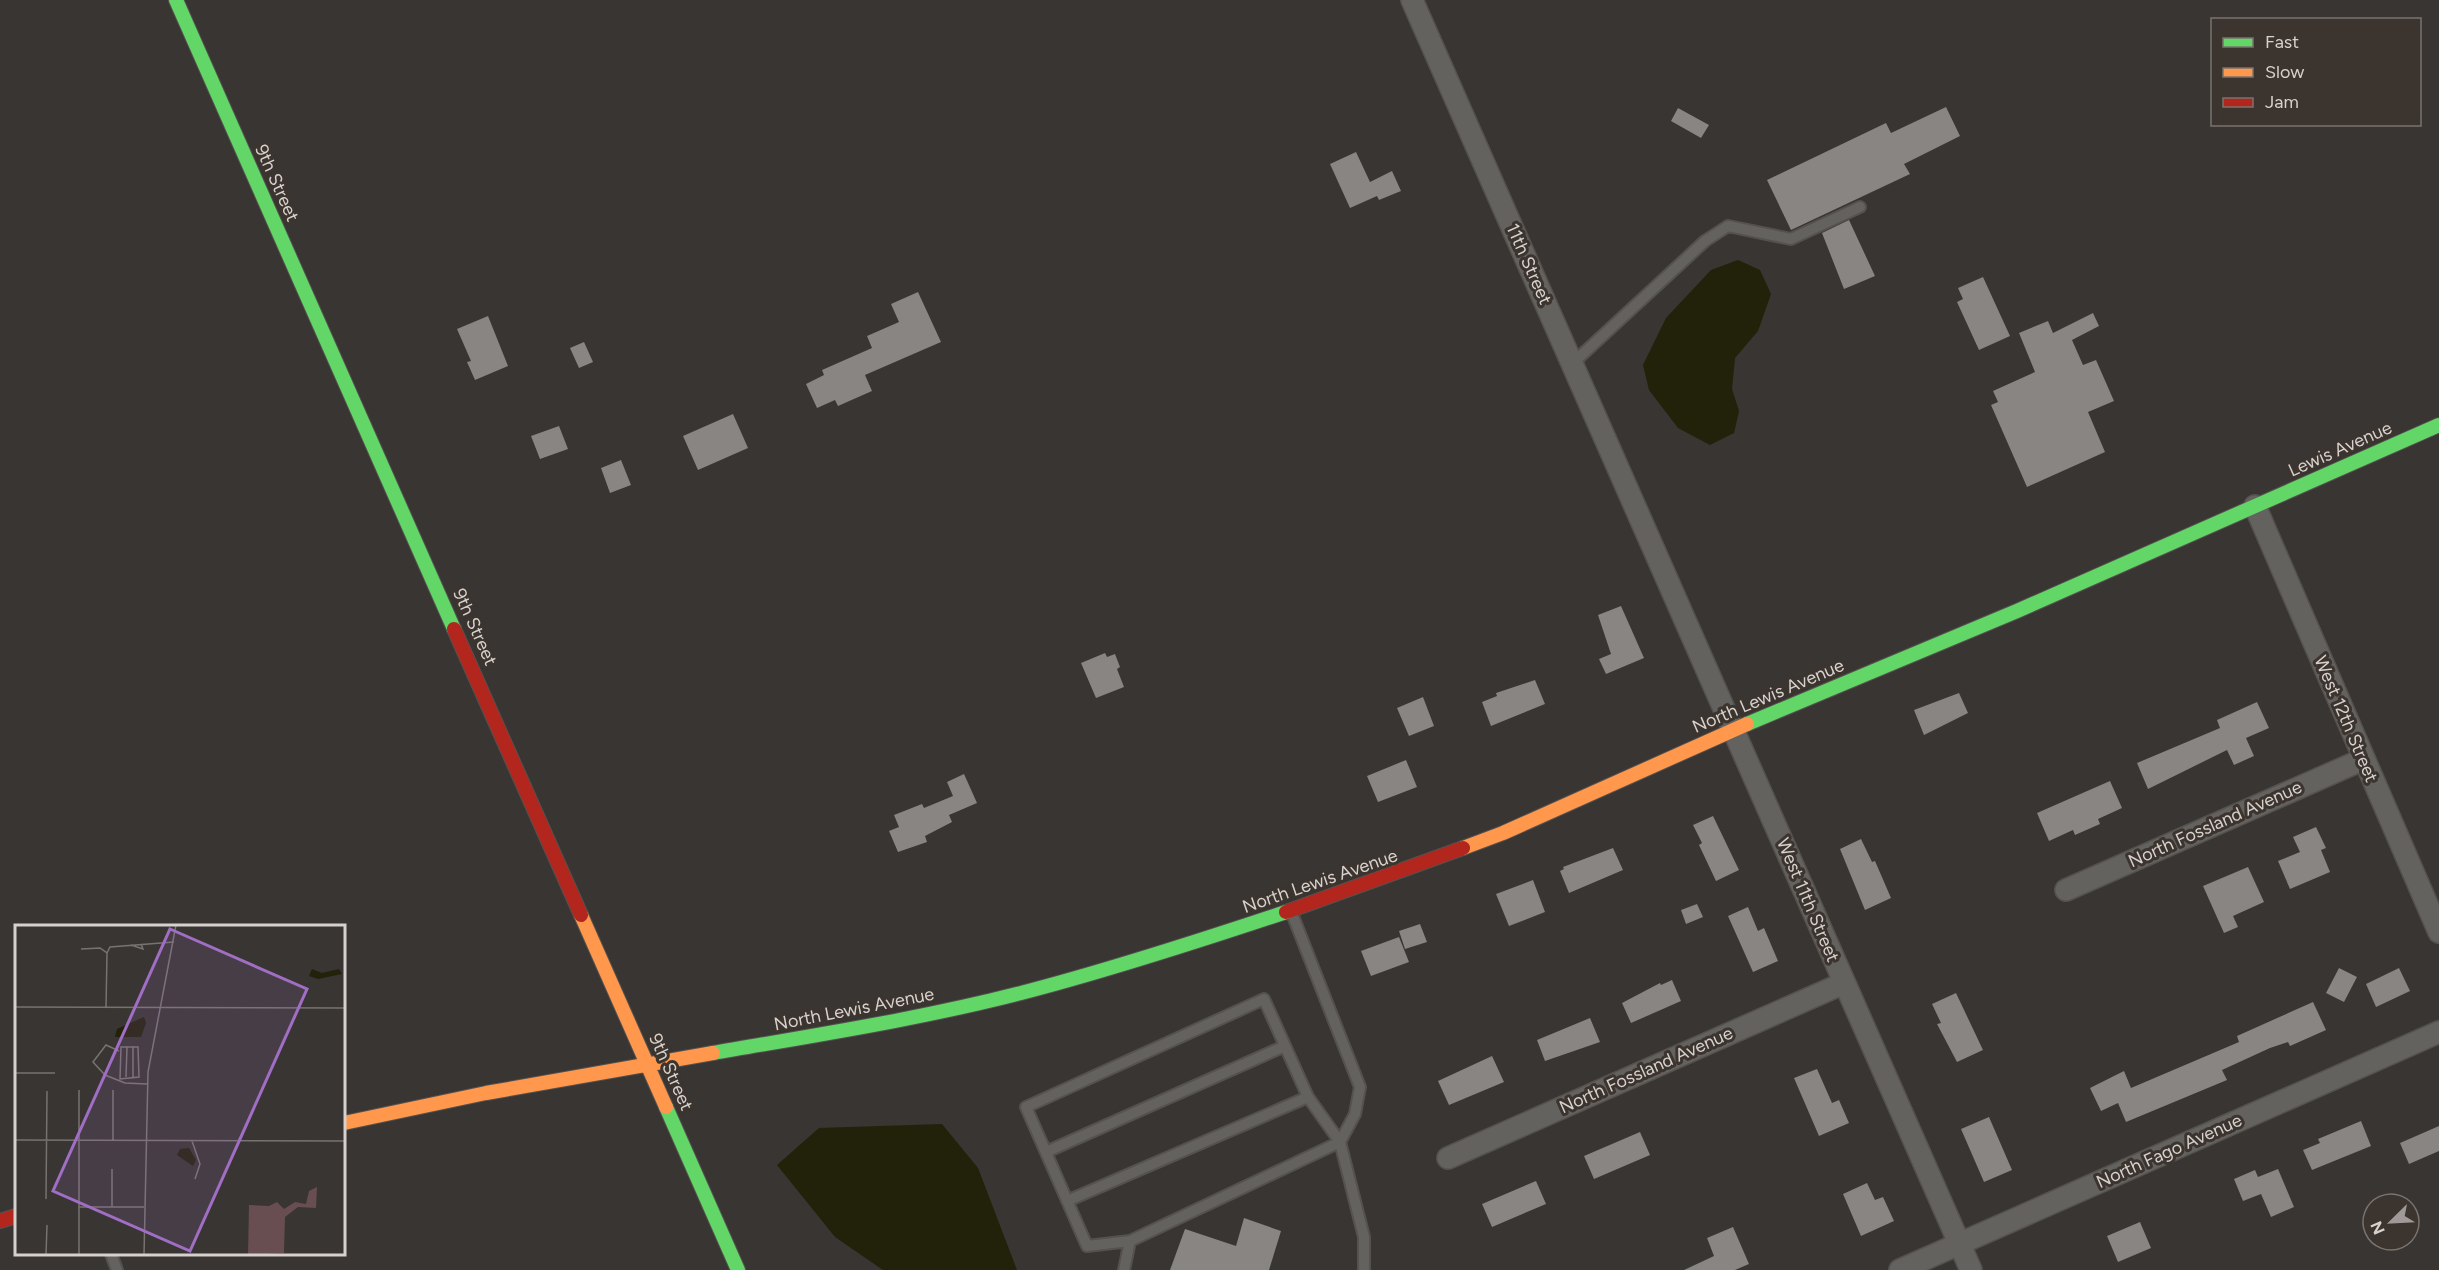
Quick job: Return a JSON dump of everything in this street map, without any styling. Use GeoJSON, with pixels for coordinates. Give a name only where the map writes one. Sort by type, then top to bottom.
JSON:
{"type":"FeatureCollection","features":[{"type":"Feature","properties":{"kind":"main road","name":"9th Street"},"geometry":{"type":"LineString","coordinates":[[176,0],[738,1270]]}},
{"type":"Feature","properties":{"kind":"main road","name":"Lewis Avenue"},"geometry":{"type":"LineString","coordinates":[[2255,506],[2439,425]]}},
{"type":"Feature","properties":{"kind":"main road","name":"North Lewis Avenue"},"geometry":{"type":"LineString","coordinates":[[345,1123],[486,1094],[910,1018],[1022,993],[1193,944],[1503,833],[1735,729],[2017,611],[2255,506]]}},
{"type":"Feature","properties":{"kind":"main road"},"geometry":{"type":"LineString","coordinates":[[0,1221],[15,1216]]}},
{"type":"Feature","properties":{"kind":"street","name":"11th Street"},"geometry":{"type":"LineString","coordinates":[[1412,0],[1647,529]]}},
{"type":"Feature","properties":{"kind":"street","name":"West 12th Street"},"geometry":{"type":"LineString","coordinates":[[2255,506],[2439,932]]}},
{"type":"Feature","properties":{"kind":"street","name":"West 11th Street"},"geometry":{"type":"LineString","coordinates":[[1647,529],[1971,1270]]}},
{"type":"Feature","properties":{"kind":"street","name":"North Fossland Avenue"},"geometry":{"type":"LineString","coordinates":[[2066,890],[2364,759]]}},
{"type":"Feature","properties":{"kind":"street","name":"North Fossland Avenue"},"geometry":{"type":"LineString","coordinates":[[1448,1158],[1844,983]]}},
{"type":"Feature","properties":{"kind":"street","name":"North Fago Avenue"},"geometry":{"type":"LineString","coordinates":[[1900,1270],[2439,1032]]}},
{"type":"Feature","properties":{"kind":"lane"},"geometry":{"type":"LineString","coordinates":[[1573,363],[1705,241],[1728,226],[1791,239],[1860,207]]}},
{"type":"Feature","properties":{"kind":"lane"},"geometry":{"type":"LineString","coordinates":[[1291,910],[1360,1087],[1355,1114],[1340,1142],[1130,1241],[1087,1246],[1026,1107],[1264,999],[1308,1097],[1340,1142],[1364,1237],[1364,1270]]}},
{"type":"Feature","properties":{"kind":"lane"},"geometry":{"type":"LineString","coordinates":[[1046,1152],[1285,1046]]}},
{"type":"Feature","properties":{"kind":"lane"},"geometry":{"type":"LineString","coordinates":[[1067,1201],[1308,1097]]}},
{"type":"Feature","properties":{"kind":"lane"},"geometry":{"type":"LineString","coordinates":[[1124,1270],[1130,1241]]}},
{"type":"Feature","properties":{"kind":"lane"},"geometry":{"type":"LineString","coordinates":[[111,1255],[117,1270]]}},
{"type":"Feature","properties":{"kind":"shaded area"},"geometry":{"type":"Polygon","coordinates":[[[1738,260],[1760,270],[1771,294],[1758,331],[1735,358],[1732,389],[1739,411],[1734,433],[1710,445],[1678,428],[1649,390],[1643,365],[1666,318],[1711,270],[1738,260]]]}},
{"type":"Feature","properties":{"kind":"shaded area"},"geometry":{"type":"Polygon","coordinates":[[[942,1124],[978,1168],[1017,1270],[883,1270],[835,1237],[777,1165],[819,1128],[942,1124]]]}},
{"type":"Feature","properties":{"kind":"building"},"geometry":{"type":"Polygon","coordinates":[[[1946,107],[1960,136],[1904,164],[1910,174],[1791,230],[1767,180],[1886,123],[1891,133],[1946,107]]]}},
{"type":"Feature","properties":{"kind":"building"},"geometry":{"type":"Polygon","coordinates":[[[1678,108],[1709,125],[1701,138],[1671,121],[1678,108]]]}},
{"type":"Feature","properties":{"kind":"building"},"geometry":{"type":"Polygon","coordinates":[[[1356,152],[1370,182],[1392,171],[1401,191],[1379,200],[1377,196],[1350,208],[1330,164],[1356,152]]]}},
{"type":"Feature","properties":{"kind":"building"},"geometry":{"type":"Polygon","coordinates":[[[1849,220],[1875,276],[1844,289],[1822,233],[1849,220]]]}},
{"type":"Feature","properties":{"kind":"building"},"geometry":{"type":"Polygon","coordinates":[[[1983,277],[2010,336],[1979,350],[1957,302],[1963,299],[1958,288],[1983,277]]]}},
{"type":"Feature","properties":{"kind":"building"},"geometry":{"type":"Polygon","coordinates":[[[918,292],[941,342],[865,375],[872,391],[838,406],[835,400],[817,408],[806,384],[824,375],[822,370],[872,348],[867,336],[899,322],[891,304],[918,292]]]}},
{"type":"Feature","properties":{"kind":"building"},"geometry":{"type":"Polygon","coordinates":[[[2093,313],[2099,326],[2072,340],[2083,365],[2096,360],[2114,401],[2088,412],[2105,452],[2027,487],[1991,405],[1998,402],[1993,391],[2035,372],[2019,333],[2048,321],[2053,333],[2093,313]]]}},
{"type":"Feature","properties":{"kind":"building"},"geometry":{"type":"Polygon","coordinates":[[[488,316],[508,366],[475,380],[467,362],[471,361],[457,329],[488,316]]]}},
{"type":"Feature","properties":{"kind":"building"},"geometry":{"type":"Polygon","coordinates":[[[584,342],[593,362],[579,368],[570,348],[584,342]]]}},
{"type":"Feature","properties":{"kind":"building"},"geometry":{"type":"Polygon","coordinates":[[[733,414],[748,448],[698,470],[683,436],[733,414]]]}},
{"type":"Feature","properties":{"kind":"building"},"geometry":{"type":"Polygon","coordinates":[[[559,426],[568,449],[540,459],[531,436],[559,426]]]}},
{"type":"Feature","properties":{"kind":"building"},"geometry":{"type":"Polygon","coordinates":[[[621,460],[631,485],[610,493],[601,468],[621,460]]]}},
{"type":"Feature","properties":{"kind":"building"},"geometry":{"type":"Polygon","coordinates":[[[1621,606],[1644,658],[1606,674],[1599,659],[1611,654],[1598,615],[1621,606]]]}},
{"type":"Feature","properties":{"kind":"building"},"geometry":{"type":"Polygon","coordinates":[[[1105,653],[1107,657],[1115,654],[1120,667],[1117,669],[1124,687],[1096,698],[1081,663],[1105,653]]]}},
{"type":"Feature","properties":{"kind":"building"},"geometry":{"type":"Polygon","coordinates":[[[1535,680],[1545,704],[1491,726],[1482,702],[1497,696],[1496,693],[1535,680]]]}},
{"type":"Feature","properties":{"kind":"building"},"geometry":{"type":"Polygon","coordinates":[[[1959,693],[1968,713],[1924,735],[1914,710],[1959,693]]]}},
{"type":"Feature","properties":{"kind":"building"},"geometry":{"type":"Polygon","coordinates":[[[1423,697],[1434,726],[1409,736],[1397,708],[1423,697]]]}},
{"type":"Feature","properties":{"kind":"building"},"geometry":{"type":"Polygon","coordinates":[[[2257,702],[2269,728],[2246,738],[2254,756],[2234,765],[2227,750],[2148,789],[2137,763],[2220,728],[2217,720],[2257,702]]]}},
{"type":"Feature","properties":{"kind":"building"},"geometry":{"type":"Polygon","coordinates":[[[1406,760],[1417,787],[1378,802],[1367,776],[1406,760]]]}},
{"type":"Feature","properties":{"kind":"building"},"geometry":{"type":"Polygon","coordinates":[[[964,774],[977,803],[949,815],[952,822],[925,836],[927,842],[898,852],[889,831],[899,827],[894,815],[922,804],[924,808],[953,796],[947,782],[964,774]]]}},
{"type":"Feature","properties":{"kind":"building"},"geometry":{"type":"Polygon","coordinates":[[[2110,781],[2122,808],[2098,819],[2100,824],[2075,835],[2073,830],[2049,841],[2037,813],[2110,781]]]}},
{"type":"Feature","properties":{"kind":"building"},"geometry":{"type":"Polygon","coordinates":[[[1713,816],[1739,870],[1716,881],[1699,845],[1702,843],[1693,825],[1713,816]]]}},
{"type":"Feature","properties":{"kind":"building"},"geometry":{"type":"Polygon","coordinates":[[[2316,827],[2326,848],[2321,850],[2330,872],[2290,889],[2278,861],[2300,852],[2293,837],[2316,827]]]}},
{"type":"Feature","properties":{"kind":"building"},"geometry":{"type":"Polygon","coordinates":[[[1861,839],[1872,862],[1875,861],[1891,898],[1865,910],[1840,849],[1861,839]]]}},
{"type":"Feature","properties":{"kind":"building"},"geometry":{"type":"Polygon","coordinates":[[[1613,848],[1623,870],[1569,893],[1560,871],[1564,869],[1563,867],[1613,848]]]}},
{"type":"Feature","properties":{"kind":"building"},"geometry":{"type":"Polygon","coordinates":[[[2248,867],[2264,902],[2233,916],[2238,927],[2224,933],[2203,886],[2248,867]]]}},
{"type":"Feature","properties":{"kind":"building"},"geometry":{"type":"Polygon","coordinates":[[[1533,880],[1545,912],[1509,926],[1496,894],[1533,880]]]}},
{"type":"Feature","properties":{"kind":"building"},"geometry":{"type":"Polygon","coordinates":[[[1697,904],[1703,917],[1686,924],[1681,910],[1697,904]]]}},
{"type":"Feature","properties":{"kind":"building"},"geometry":{"type":"Polygon","coordinates":[[[1748,907],[1758,931],[1764,928],[1778,961],[1753,972],[1728,916],[1748,907]]]}},
{"type":"Feature","properties":{"kind":"building"},"geometry":{"type":"Polygon","coordinates":[[[1420,924],[1427,942],[1405,949],[1399,931],[1420,924]]]}},
{"type":"Feature","properties":{"kind":"building"},"geometry":{"type":"Polygon","coordinates":[[[1399,937],[1409,962],[1371,976],[1361,951],[1399,937]]]}},
{"type":"Feature","properties":{"kind":"building"},"geometry":{"type":"Polygon","coordinates":[[[2339,968],[2357,977],[2344,1002],[2326,993],[2339,968]]]}},
{"type":"Feature","properties":{"kind":"building"},"geometry":{"type":"Polygon","coordinates":[[[2399,968],[2410,991],[2376,1007],[2366,984],[2399,968]]]}},
{"type":"Feature","properties":{"kind":"building"},"geometry":{"type":"Polygon","coordinates":[[[1672,980],[1681,1001],[1631,1023],[1622,1003],[1660,983],[1661,985],[1672,980]]]}},
{"type":"Feature","properties":{"kind":"building"},"geometry":{"type":"Polygon","coordinates":[[[1956,993],[1983,1050],[1957,1062],[1937,1024],[1941,1023],[1932,1004],[1956,993]]]}},
{"type":"Feature","properties":{"kind":"building"},"geometry":{"type":"Polygon","coordinates":[[[2313,1002],[2326,1030],[2290,1046],[2288,1042],[2270,1048],[2222,1070],[2227,1080],[2126,1122],[2118,1103],[2101,1111],[2090,1088],[2124,1071],[2131,1088],[2239,1042],[2237,1036],[2313,1002]]]}},
{"type":"Feature","properties":{"kind":"building"},"geometry":{"type":"Polygon","coordinates":[[[1590,1018],[1600,1042],[1545,1061],[1537,1040],[1590,1018]]]}},
{"type":"Feature","properties":{"kind":"building"},"geometry":{"type":"Polygon","coordinates":[[[1492,1056],[1504,1082],[1449,1105],[1438,1081],[1492,1056]]]}},
{"type":"Feature","properties":{"kind":"building"},"geometry":{"type":"Polygon","coordinates":[[[1817,1069],[1832,1103],[1839,1100],[1849,1123],[1819,1136],[1794,1078],[1817,1069]]]}},
{"type":"Feature","properties":{"kind":"building"},"geometry":{"type":"Polygon","coordinates":[[[1989,1117],[2012,1170],[1984,1182],[1961,1129],[1989,1117]]]}},
{"type":"Feature","properties":{"kind":"building"},"geometry":{"type":"Polygon","coordinates":[[[2361,1121],[2371,1146],[2312,1170],[2303,1150],[2320,1143],[2318,1139],[2361,1121]]]}},
{"type":"Feature","properties":{"kind":"building"},"geometry":{"type":"Polygon","coordinates":[[[2439,1126],[2439,1151],[2409,1164],[2400,1143],[2439,1126]]]}},
{"type":"Feature","properties":{"kind":"building"},"geometry":{"type":"Polygon","coordinates":[[[1640,1132],[1650,1155],[1594,1179],[1584,1156],[1640,1132]]]}},
{"type":"Feature","properties":{"kind":"building"},"geometry":{"type":"Polygon","coordinates":[[[2278,1169],[2294,1207],[2271,1217],[2261,1194],[2243,1201],[2234,1179],[2255,1170],[2258,1177],[2278,1169]]]}},
{"type":"Feature","properties":{"kind":"building"},"geometry":{"type":"Polygon","coordinates":[[[1536,1181],[1546,1204],[1492,1227],[1482,1204],[1536,1181]]]}},
{"type":"Feature","properties":{"kind":"building"},"geometry":{"type":"Polygon","coordinates":[[[1867,1183],[1875,1200],[1883,1197],[1894,1221],[1861,1236],[1843,1194],[1867,1183]]]}},
{"type":"Feature","properties":{"kind":"building"},"geometry":{"type":"Polygon","coordinates":[[[1244,1218],[1281,1231],[1269,1270],[1170,1270],[1185,1229],[1236,1246],[1244,1218]]]}},
{"type":"Feature","properties":{"kind":"building"},"geometry":{"type":"Polygon","coordinates":[[[2140,1222],[2151,1248],[2118,1262],[2107,1236],[2140,1222]]]}},
{"type":"Feature","properties":{"kind":"building"},"geometry":{"type":"Polygon","coordinates":[[[1733,1227],[1749,1264],[1735,1270],[1684,1270],[1714,1256],[1707,1238],[1733,1227]]]}},
{"type":"Feature","properties":{"kind":"traffic: fast"},"geometry":{"type":"LineString","coordinates":[[176,0],[454,629]]}},
{"type":"Feature","properties":{"kind":"traffic: fast"},"geometry":{"type":"LineString","coordinates":[[1747,724],[2017,611],[2439,425]]}},
{"type":"Feature","properties":{"kind":"traffic: fast"},"geometry":{"type":"LineString","coordinates":[[713,1053],[906,1019],[1021,993],[1121,965],[1286,912]]}},
{"type":"Feature","properties":{"kind":"traffic: fast"},"geometry":{"type":"LineString","coordinates":[[666,1107],[738,1270]]}},
{"type":"Feature","properties":{"kind":"traffic: slow"},"geometry":{"type":"LineString","coordinates":[[1463,848],[1503,833],[1747,724]]}},
{"type":"Feature","properties":{"kind":"traffic: slow"},"geometry":{"type":"LineString","coordinates":[[581,915],[666,1107]]}},
{"type":"Feature","properties":{"kind":"traffic: slow"},"geometry":{"type":"LineString","coordinates":[[345,1123],[486,1093],[713,1053]]}},
{"type":"Feature","properties":{"kind":"traffic: jam"},"geometry":{"type":"LineString","coordinates":[[454,629],[581,915]]}},
{"type":"Feature","properties":{"kind":"traffic: jam"},"geometry":{"type":"LineString","coordinates":[[1286,912],[1463,848]]}},
{"type":"Feature","properties":{"kind":"traffic: jam"},"geometry":{"type":"LineString","coordinates":[[0,1221],[15,1216]]}}]}
